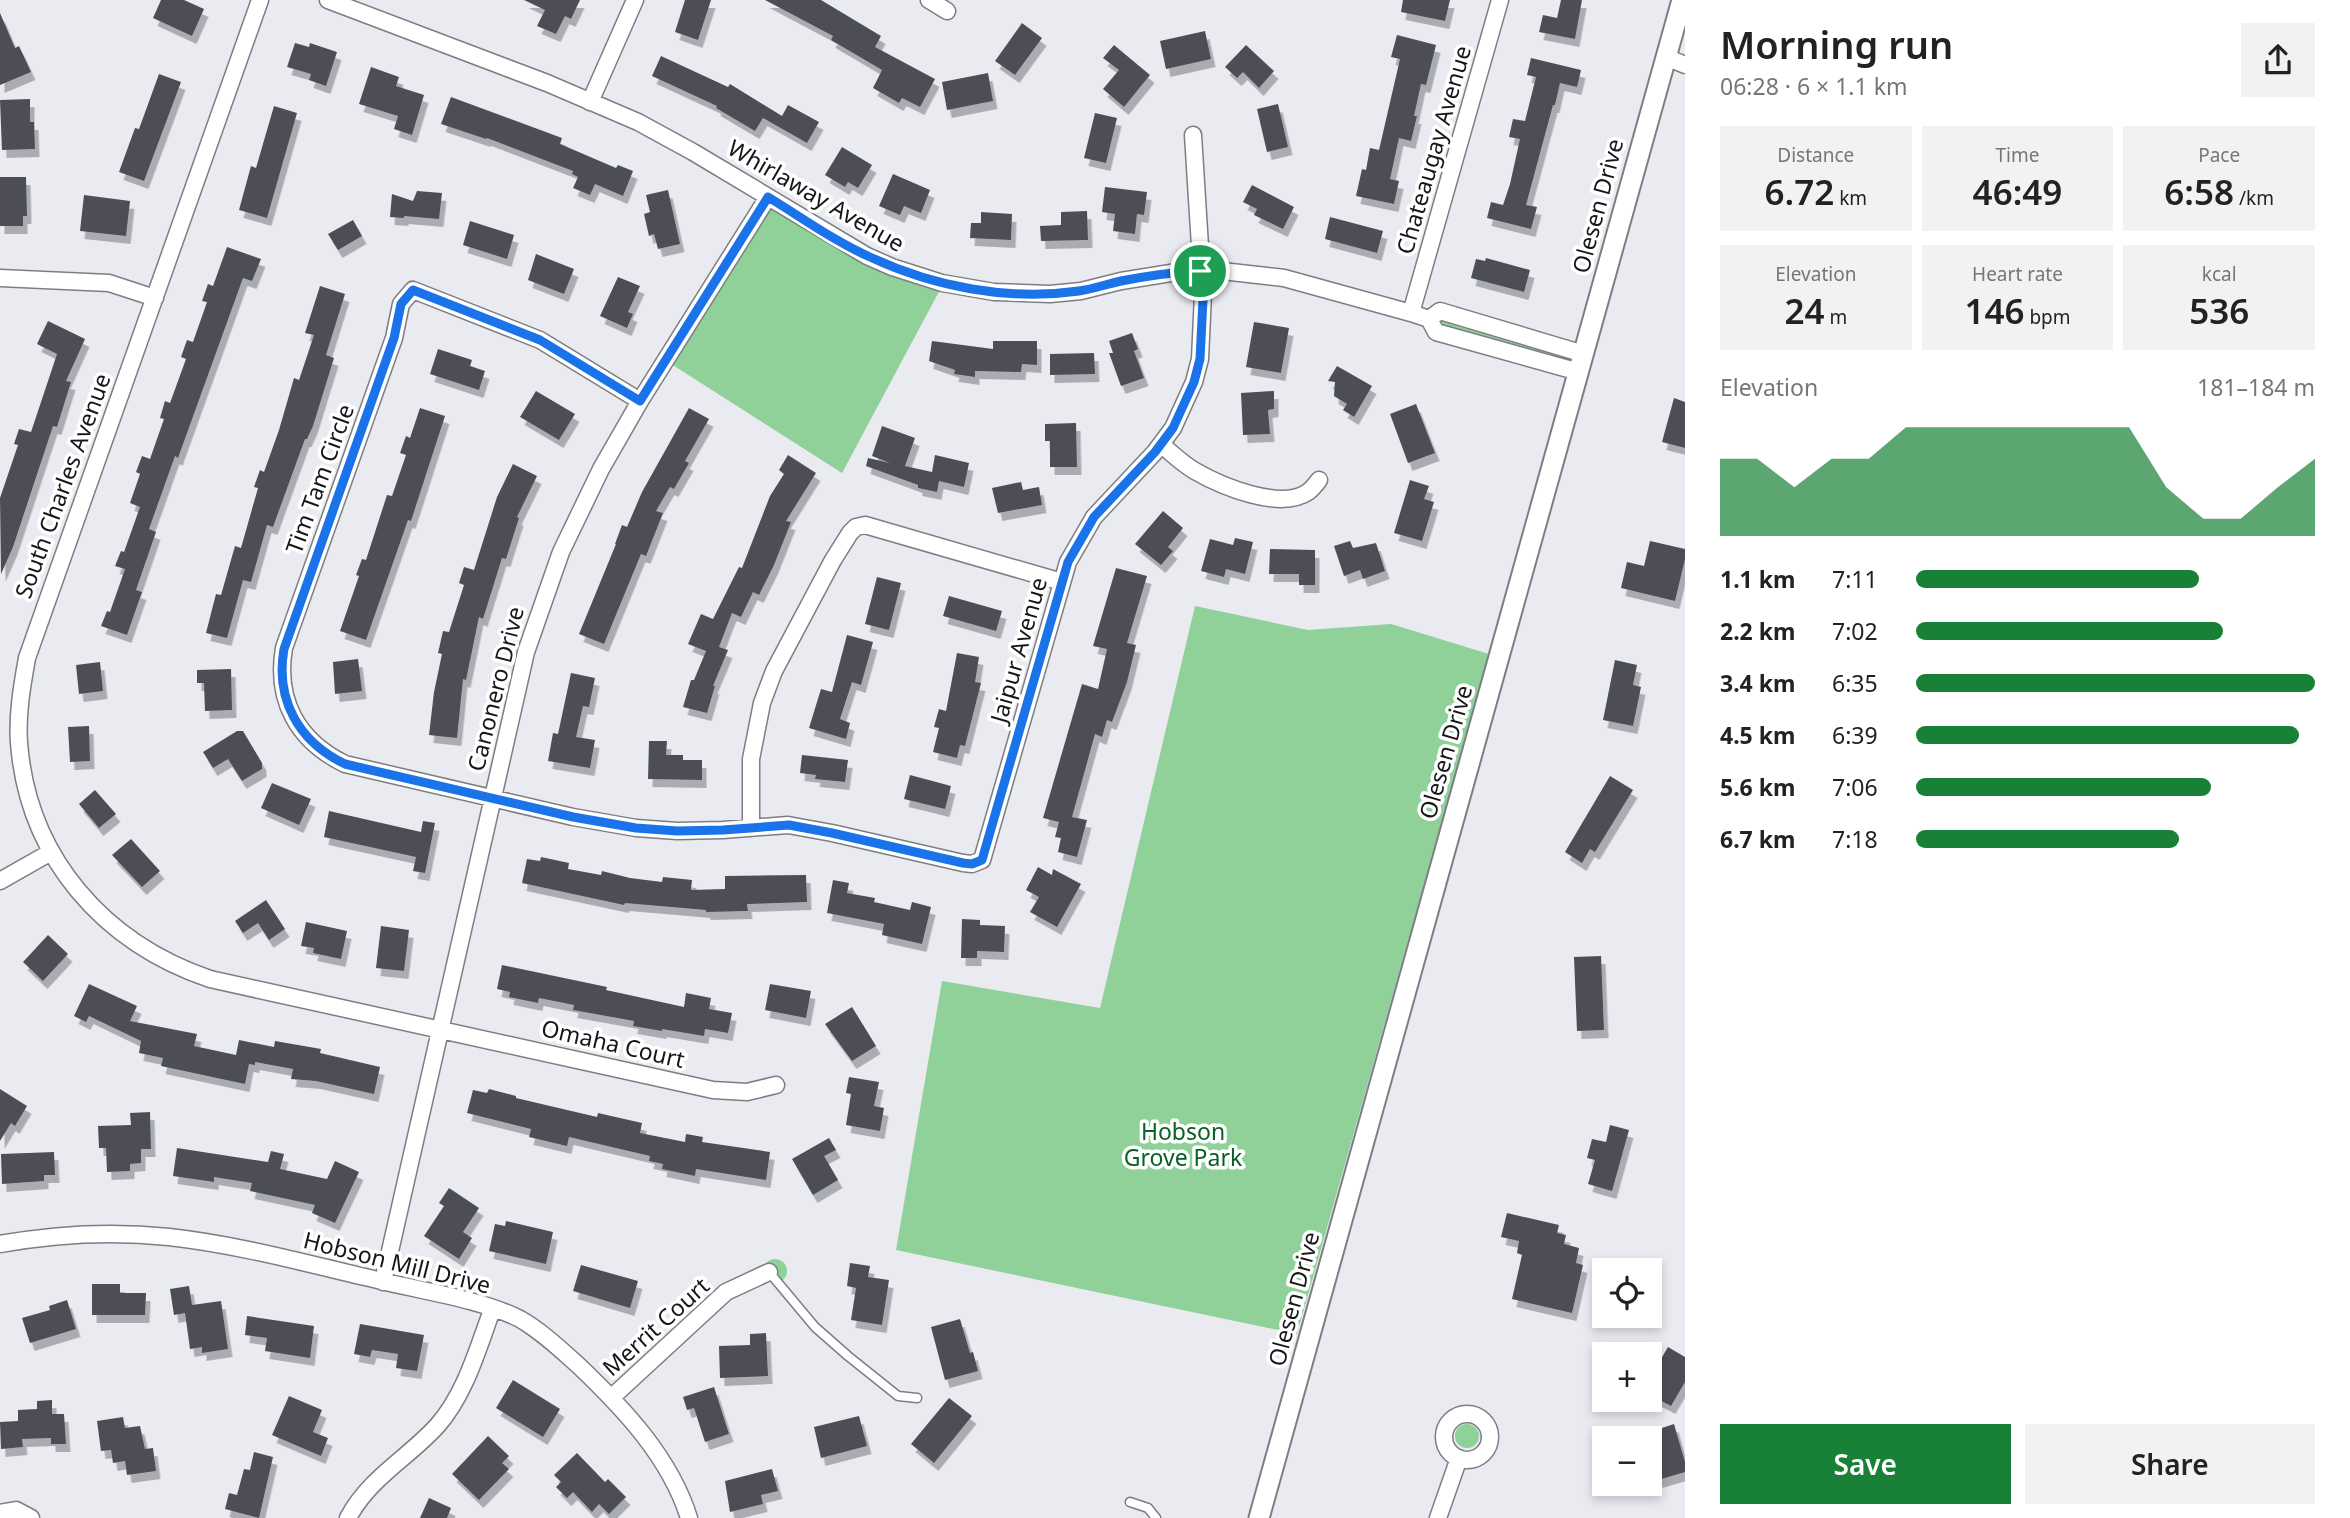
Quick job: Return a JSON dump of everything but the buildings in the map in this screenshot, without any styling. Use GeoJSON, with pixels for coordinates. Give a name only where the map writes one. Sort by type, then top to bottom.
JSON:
{"type":"FeatureCollection","features":[{"type":"Feature","properties":{"kind":"street","name":"South Charles Avenue"},"geometry":{"type":"LineString","coordinates":[[260,0],[27,658],[20,692],[21,764],[33,810],[51,852],[65,874],[96,911],[126,937],[164,961],[210,979],[440,1029]]}},
{"type":"Feature","properties":{"kind":"street","name":"Whirlaway Avenue"},"geometry":{"type":"LineString","coordinates":[[328,0],[547,83],[638,122],[867,256],[919,276],[995,292],[1050,294],[1081,291],[1177,272],[1200,271],[1283,278],[1412,313],[1429,319],[1436,332],[1581,363]]}},
{"type":"Feature","properties":{"kind":"street"},"geometry":{"type":"LineString","coordinates":[[590,102],[635,0]]}},
{"type":"Feature","properties":{"kind":"street"},"geometry":{"type":"LineString","coordinates":[[929,0],[947,11]]}},
{"type":"Feature","properties":{"kind":"street","name":"Chateaugay Avenue"},"geometry":{"type":"LineString","coordinates":[[1412,313],[1500,0]]}},
{"type":"Feature","properties":{"kind":"street","name":"Olesen Drive"},"geometry":{"type":"LineString","coordinates":[[1259,1518],[1682,0]]}},
{"type":"Feature","properties":{"kind":"street"},"geometry":{"type":"LineString","coordinates":[[1666,57],[1685,65]]}},
{"type":"Feature","properties":{"kind":"street","name":"Jaipur Avenue"},"geometry":{"type":"LineString","coordinates":[[751,828],[789,825],[804,827],[972,864],[982,860],[1062,582],[1075,547],[1094,517],[1161,444],[1186,404],[1200,359],[1203,300],[1193,135]]}},
{"type":"Feature","properties":{"kind":"street","name":"Canonero Drive"},"geometry":{"type":"LineString","coordinates":[[383,1282],[526,652],[547,587],[582,506],[640,401],[768,197]]}},
{"type":"Feature","properties":{"kind":"street"},"geometry":{"type":"LineString","coordinates":[[0,278],[109,283],[155,298]]}},
{"type":"Feature","properties":{"kind":"street","name":"Tim Tam Circle"},"geometry":{"type":"LineString","coordinates":[[492,798],[373,771],[330,756],[311,742],[297,725],[284,694],[282,661],[286,642],[394,338],[401,304],[413,290],[513,328],[540,340],[640,401]]}},
{"type":"Feature","properties":{"kind":"street"},"geometry":{"type":"LineString","coordinates":[[1161,444],[1196,472],[1250,494],[1273,499],[1291,498],[1307,493],[1319,480]]}},
{"type":"Feature","properties":{"kind":"street"},"geometry":{"type":"LineString","coordinates":[[492,798],[636,828],[677,831],[751,828],[751,759],[762,703],[775,671],[833,560],[856,527],[864,525],[1062,582]]}},
{"type":"Feature","properties":{"kind":"street"},"geometry":{"type":"LineString","coordinates":[[0,880],[51,852]]}},
{"type":"Feature","properties":{"kind":"street","name":"Omaha Court"},"geometry":{"type":"LineString","coordinates":[[440,1029],[713,1090],[747,1092],[775,1085]]}},
{"type":"Feature","properties":{"kind":"street","name":"Hobson Mill Drive"},"geometry":{"type":"LineString","coordinates":[[0,1244],[80,1234],[170,1237],[259,1253],[453,1298],[519,1319],[540,1332],[611,1398],[660,1457],[689,1518]]}},
{"type":"Feature","properties":{"kind":"street","name":"Merrit Court"},"geometry":{"type":"LineString","coordinates":[[611,1398],[726,1292],[769,1272]]}},
{"type":"Feature","properties":{"kind":"street"},"geometry":{"type":"LineString","coordinates":[[348,1518],[374,1481],[442,1420],[472,1363],[492,1310]]}},
{"type":"Feature","properties":{"kind":"street"},"geometry":{"type":"LineString","coordinates":[[1438,1518],[1459,1458]]}},
{"type":"Feature","properties":{"kind":"street"},"geometry":{"type":"LineString","coordinates":[[0,1513],[16,1510],[31,1518]]}},
{"type":"Feature","properties":{"kind":"lane"},"geometry":{"type":"LineString","coordinates":[[769,1272],[815,1327],[848,1356],[898,1396],[917,1398]]}},
{"type":"Feature","properties":{"kind":"lane"},"geometry":{"type":"LineString","coordinates":[[1130,1502],[1148,1508],[1156,1518]]}},
{"type":"Feature","properties":{"kind":"green space"},"geometry":{"type":"Polygon","coordinates":[[[769,201],[942,286],[842,473],[668,362],[769,201]]]}},
{"type":"Feature","properties":{"kind":"green space"},"geometry":{"type":"Polygon","coordinates":[[[1439,319],[1555,353],[1555,357],[1439,326],[1439,319]]]}},
{"type":"Feature","properties":{"kind":"green space","name":"Hobson Grove Park"},"geometry":{"type":"Polygon","coordinates":[[[1195,606],[1308,630],[1391,624],[1489,654],[1297,1334],[896,1250],[942,981],[1100,1008],[1195,606]]]}},
{"type":"Feature","properties":{"kind":"green space"},"geometry":{"type":"Polygon","coordinates":[[[775,1259],[786,1266],[787,1271],[780,1282],[775,1283],[764,1276],[763,1271],[770,1260],[775,1259]]]}},
{"type":"Feature","properties":{"kind":"green space"},"geometry":{"type":"Polygon","coordinates":[[[1467,1424],[1475,1428],[1479,1436],[1475,1444],[1467,1448],[1459,1444],[1455,1436],[1459,1428],[1467,1424]]]}},
{"type":"Feature","properties":{"kind":"route"},"geometry":{"type":"LineString","coordinates":[[768,197],[867,256],[919,276],[966,288],[1050,294],[1081,291],[1177,272],[1200,271],[1203,300],[1200,359],[1186,404],[1173,428],[1155,452],[1094,517],[1068,562],[982,860],[972,864],[963,863],[789,825],[677,831],[636,828],[573,817],[345,764],[311,742],[292,716],[282,683],[284,649],[394,338],[401,304],[413,290],[540,340],[640,401],[768,197]]}}]}
